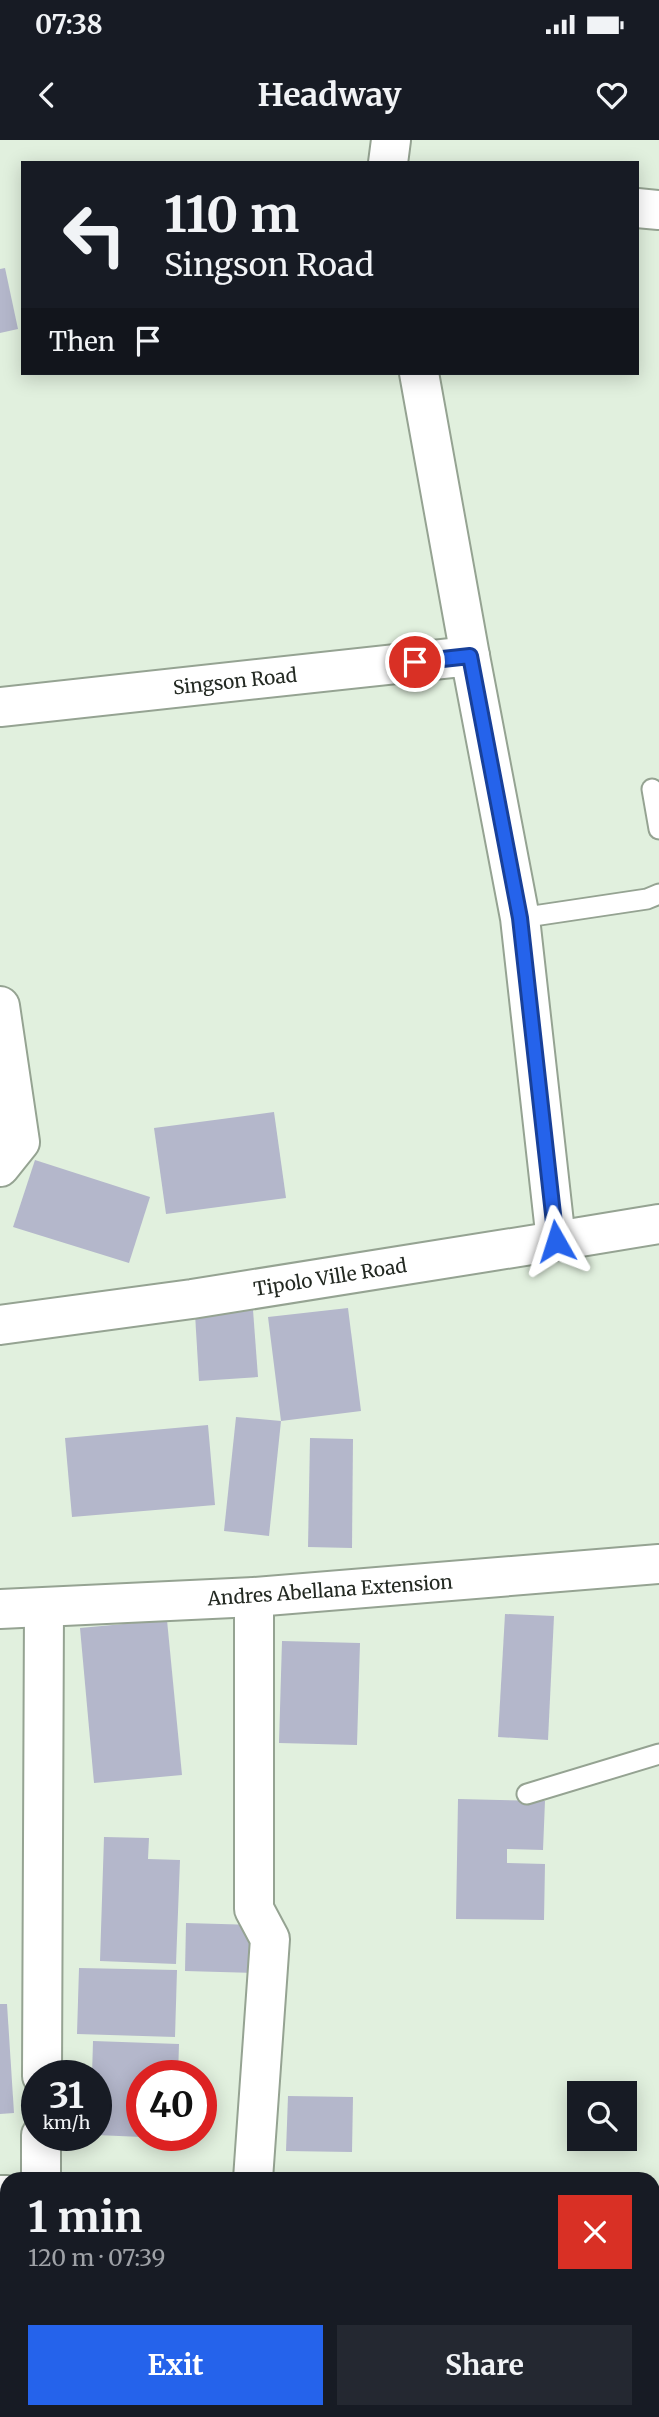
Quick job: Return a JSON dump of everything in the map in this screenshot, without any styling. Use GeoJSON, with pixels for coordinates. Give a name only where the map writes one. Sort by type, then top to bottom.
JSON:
{"type":"FeatureCollection","features":[{"type":"Feature","properties":{"kind":"street"},"geometry":{"type":"LineString","coordinates":[[388,161],[391,140]]}},
{"type":"Feature","properties":{"kind":"street"},"geometry":{"type":"LineString","coordinates":[[639,208],[659,210]]}},
{"type":"Feature","properties":{"kind":"street"},"geometry":{"type":"LineString","coordinates":[[419,375],[520,918],[556,1241]]}},
{"type":"Feature","properties":{"kind":"street","name":"Singson Road"},"geometry":{"type":"LineString","coordinates":[[0,707],[470,656]]}},
{"type":"Feature","properties":{"kind":"street"},"geometry":{"type":"LineString","coordinates":[[0,1006],[20,1142],[0,1167]]}},
{"type":"Feature","properties":{"kind":"street","name":"Tipolo Ville Road"},"geometry":{"type":"LineString","coordinates":[[0,1325],[192,1298],[659,1224]]}},
{"type":"Feature","properties":{"kind":"street","name":"Andres Abellana Extension"},"geometry":{"type":"LineString","coordinates":[[0,1609],[254,1597],[659,1564]]}},
{"type":"Feature","properties":{"kind":"street"},"geometry":{"type":"LineString","coordinates":[[253,2172],[270,1939],[254,1909],[254,1597]]}},
{"type":"Feature","properties":{"kind":"street"},"geometry":{"type":"LineString","coordinates":[[42,2060],[44,1608]]}},
{"type":"Feature","properties":{"kind":"street"},"geometry":{"type":"LineString","coordinates":[[41,2151],[41,2172]]}},
{"type":"Feature","properties":{"kind":"lane"},"geometry":{"type":"LineString","coordinates":[[652,789],[659,829]]}},
{"type":"Feature","properties":{"kind":"lane"},"geometry":{"type":"LineString","coordinates":[[520,918],[648,899],[659,894]]}},
{"type":"Feature","properties":{"kind":"lane"},"geometry":{"type":"LineString","coordinates":[[527,1794],[659,1754]]}},
{"type":"Feature","properties":{"kind":"building"},"geometry":{"type":"Polygon","coordinates":[[[5,268],[18,329],[0,333],[0,269],[5,268]]]}},
{"type":"Feature","properties":{"kind":"building"},"geometry":{"type":"Polygon","coordinates":[[[274,1112],[286,1198],[166,1214],[154,1128],[274,1112]]]}},
{"type":"Feature","properties":{"kind":"building"},"geometry":{"type":"Polygon","coordinates":[[[35,1160],[150,1197],[129,1263],[13,1227],[35,1160]]]}},
{"type":"Feature","properties":{"kind":"building"},"geometry":{"type":"Polygon","coordinates":[[[348,1308],[361,1411],[281,1421],[268,1317],[348,1308]]]}},
{"type":"Feature","properties":{"kind":"building"},"geometry":{"type":"Polygon","coordinates":[[[253,1310],[258,1377],[199,1381],[195,1314],[253,1310]]]}},
{"type":"Feature","properties":{"kind":"building"},"geometry":{"type":"Polygon","coordinates":[[[236,1417],[281,1421],[269,1536],[224,1531],[236,1417]]]}},
{"type":"Feature","properties":{"kind":"building"},"geometry":{"type":"Polygon","coordinates":[[[208,1425],[215,1505],[72,1517],[65,1438],[208,1425]]]}},
{"type":"Feature","properties":{"kind":"building"},"geometry":{"type":"Polygon","coordinates":[[[310,1438],[353,1439],[352,1548],[308,1547],[310,1438]]]}},
{"type":"Feature","properties":{"kind":"building"},"geometry":{"type":"Polygon","coordinates":[[[505,1614],[554,1616],[548,1740],[498,1737],[505,1614]]]}},
{"type":"Feature","properties":{"kind":"building"},"geometry":{"type":"Polygon","coordinates":[[[167,1620],[182,1775],[94,1783],[80,1628],[167,1620]]]}},
{"type":"Feature","properties":{"kind":"building"},"geometry":{"type":"Polygon","coordinates":[[[282,1641],[360,1643],[357,1745],[279,1743],[282,1641]]]}},
{"type":"Feature","properties":{"kind":"building"},"geometry":{"type":"Polygon","coordinates":[[[458,1799],[545,1801],[543,1850],[507,1849],[507,1863],[545,1864],[544,1920],[456,1919],[458,1799]]]}},
{"type":"Feature","properties":{"kind":"building"},"geometry":{"type":"Polygon","coordinates":[[[104,1837],[149,1838],[148,1859],[180,1860],[176,1964],[100,1961],[104,1837]]]}},
{"type":"Feature","properties":{"kind":"building"},"geometry":{"type":"Polygon","coordinates":[[[186,1923],[259,1925],[258,1973],[185,1971],[186,1923]]]}},
{"type":"Feature","properties":{"kind":"building"},"geometry":{"type":"Polygon","coordinates":[[[79,1968],[177,1970],[175,2037],[77,2034],[79,1968]]]}},
{"type":"Feature","properties":{"kind":"building"},"geometry":{"type":"Polygon","coordinates":[[[0,2004],[7,2004],[14,2113],[0,2114],[0,2004]]]}},
{"type":"Feature","properties":{"kind":"building"},"geometry":{"type":"Polygon","coordinates":[[[93,2041],[179,2044],[178,2060],[126,2060],[126,2136],[112,2136],[112,2060],[92,2060],[93,2041]]]}},
{"type":"Feature","properties":{"kind":"building"},"geometry":{"type":"Polygon","coordinates":[[[288,2096],[353,2097],[352,2152],[286,2151],[288,2096]]]}},
{"type":"Feature","properties":{"kind":"route"},"geometry":{"type":"LineString","coordinates":[[415,662],[470,656],[520,918],[556,1241]]}}]}
